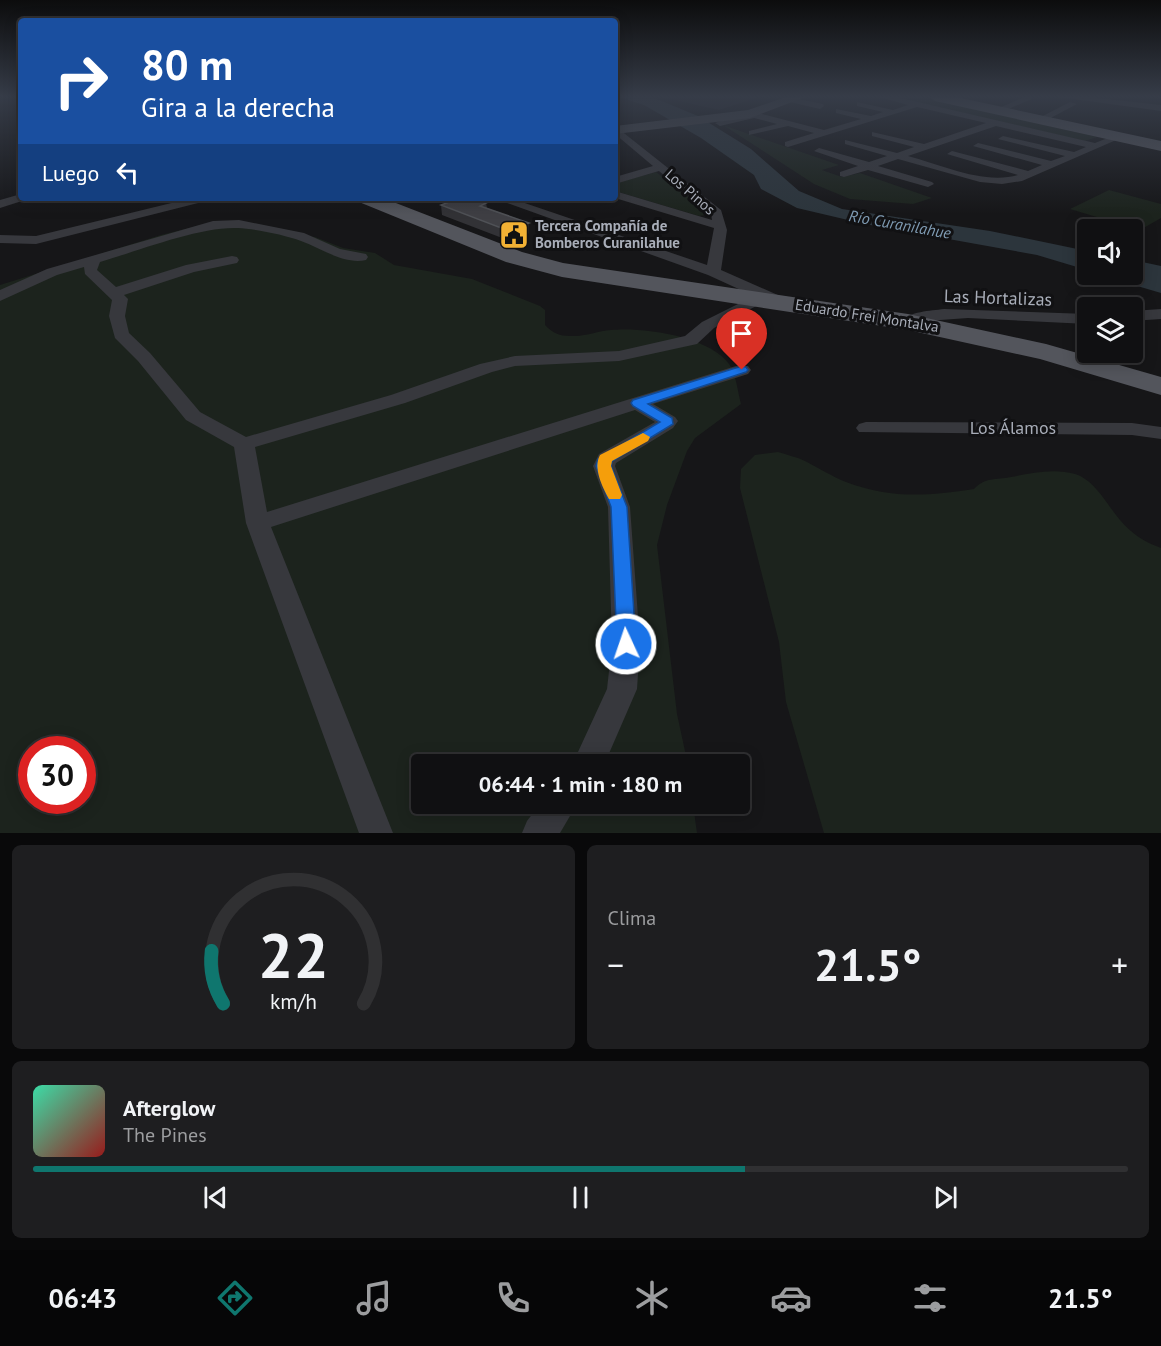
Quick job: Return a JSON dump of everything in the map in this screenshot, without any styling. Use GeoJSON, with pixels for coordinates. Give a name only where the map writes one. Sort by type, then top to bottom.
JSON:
{"type":"FeatureCollection","features":[{"type":"Feature","properties":{"kind":"main road"},"geometry":{"type":"LineString","coordinates":[[1113,136],[1161,146]]}},
{"type":"Feature","properties":{"kind":"main road","name":"Eduardo Frei Montalva"},"geometry":{"type":"LineString","coordinates":[[375,201],[527,261],[584,275],[908,322],[1046,351],[1161,386]]}},
{"type":"Feature","properties":{"kind":"street","name":"Los Pinos"},"geometry":{"type":"LineString","coordinates":[[622,136],[717,213],[721,230],[714,272]]}},
{"type":"Feature","properties":{"kind":"street"},"geometry":{"type":"LineString","coordinates":[[788,144],[818,136]]}},
{"type":"Feature","properties":{"kind":"street"},"geometry":{"type":"LineString","coordinates":[[882,136],[924,147]]}},
{"type":"Feature","properties":{"kind":"street"},"geometry":{"type":"LineString","coordinates":[[936,136],[947,139]]}},
{"type":"Feature","properties":{"kind":"street"},"geometry":{"type":"LineString","coordinates":[[843,174],[956,136]]}},
{"type":"Feature","properties":{"kind":"street"},"geometry":{"type":"LineString","coordinates":[[1060,136],[1095,146]]}},
{"type":"Feature","properties":{"kind":"street"},"geometry":{"type":"LineString","coordinates":[[848,142],[980,179],[1007,181],[1053,165],[1118,137]]}},
{"type":"Feature","properties":{"kind":"street"},"geometry":{"type":"LineString","coordinates":[[1001,138],[1075,155]]}},
{"type":"Feature","properties":{"kind":"street"},"geometry":{"type":"LineString","coordinates":[[978,146],[1053,165]]}},
{"type":"Feature","properties":{"kind":"street"},"geometry":{"type":"LineString","coordinates":[[819,151],[928,184]]}},
{"type":"Feature","properties":{"kind":"street"},"geometry":{"type":"LineString","coordinates":[[951,154],[1027,174]]}},
{"type":"Feature","properties":{"kind":"street"},"geometry":{"type":"LineString","coordinates":[[618,180],[660,166]]}},
{"type":"Feature","properties":{"kind":"street"},"geometry":{"type":"LineString","coordinates":[[618,195],[720,226]]}},
{"type":"Feature","properties":{"kind":"street"},"geometry":{"type":"LineString","coordinates":[[0,204],[18,199]]}},
{"type":"Feature","properties":{"kind":"street"},"geometry":{"type":"LineString","coordinates":[[1,239],[36,240],[194,201]]}},
{"type":"Feature","properties":{"kind":"street"},"geometry":{"type":"LineString","coordinates":[[508,201],[714,272],[771,301]]}},
{"type":"Feature","properties":{"kind":"street"},"geometry":{"type":"LineString","coordinates":[[0,296],[37,278],[94,259],[213,225],[228,224],[304,237],[336,252],[361,257]]}},
{"type":"Feature","properties":{"kind":"street"},"geometry":{"type":"LineString","coordinates":[[94,259],[90,271],[101,284],[120,299],[117,316],[121,334],[144,357],[193,416],[243,444],[398,399],[486,368],[515,362],[619,356],[691,340],[708,325],[771,301]]}},
{"type":"Feature","properties":{"kind":"street"},"geometry":{"type":"LineString","coordinates":[[114,293],[191,268],[232,260]]}},
{"type":"Feature","properties":{"kind":"street"},"geometry":{"type":"LineString","coordinates":[[676,289],[689,286],[714,272]]}},
{"type":"Feature","properties":{"kind":"street","name":"Las Hortalizas"},"geometry":{"type":"LineString","coordinates":[[908,322],[915,318],[932,315],[966,313],[1031,319],[1077,320]]}},
{"type":"Feature","properties":{"kind":"street"},"geometry":{"type":"LineString","coordinates":[[1143,315],[1161,314]]}},
{"type":"Feature","properties":{"kind":"street"},"geometry":{"type":"LineString","coordinates":[[258,523],[742,370]]}},
{"type":"Feature","properties":{"kind":"street"},"geometry":{"type":"LineString","coordinates":[[593,754],[622,689],[626,644],[619,507],[604,466],[606,459],[668,421],[638,403]]}},
{"type":"Feature","properties":{"kind":"street","name":"Los Álamos"},"geometry":{"type":"LineString","coordinates":[[866,428],[1132,429],[1161,433]]}},
{"type":"Feature","properties":{"kind":"street"},"geometry":{"type":"LineString","coordinates":[[243,444],[258,523],[376,833]]}},
{"type":"Feature","properties":{"kind":"street"},"geometry":{"type":"LineString","coordinates":[[539,833],[553,814]]}},
{"type":"Feature","properties":{"kind":"shaded area"},"geometry":{"type":"Polygon","coordinates":[[[740,136],[755,136],[839,165],[822,170],[842,177],[860,173],[932,198],[913,204],[850,199],[814,184],[740,136]]]}},
{"type":"Feature","properties":{"kind":"shaded area"},"geometry":{"type":"Polygon","coordinates":[[[1062,136],[1097,137],[1085,141],[1062,136]]]}},
{"type":"Feature","properties":{"kind":"shaded area"},"geometry":{"type":"Polygon","coordinates":[[[656,172],[706,211],[706,215],[699,216],[618,192],[618,182],[656,172]]]}},
{"type":"Feature","properties":{"kind":"shaded area"},"geometry":{"type":"Polygon","coordinates":[[[1109,190],[1161,204],[1161,218],[1143,228],[1143,219],[1103,219],[1070,209],[1109,190]]]}},
{"type":"Feature","properties":{"kind":"shaded area"},"geometry":{"type":"Polygon","coordinates":[[[209,223],[315,237],[343,248],[375,253],[394,265],[472,279],[540,306],[545,310],[545,325],[560,335],[586,335],[624,329],[657,332],[691,340],[720,354],[731,368],[741,404],[695,438],[687,451],[667,505],[657,545],[677,714],[686,754],[411,754],[411,814],[694,814],[697,833],[0,833],[0,285],[161,235],[209,223]]]}},
{"type":"Feature","properties":{"kind":"shaded area"},"geometry":{"type":"Polygon","coordinates":[[[778,452],[802,460],[846,482],[894,494],[925,494],[974,489],[987,481],[1043,472],[1059,471],[1075,474],[1095,487],[1129,529],[1143,540],[1161,548],[1161,833],[824,833],[786,702],[779,642],[740,488],[741,469],[755,455],[778,452]]]}},
{"type":"Feature","properties":{"kind":"water","name":"Río Curanilahue"},"geometry":{"type":"Polygon","coordinates":[[[697,136],[730,136],[751,149],[799,191],[842,209],[990,231],[1077,249],[1077,267],[1037,255],[865,224],[797,208],[761,189],[754,175],[697,136]]]}},
{"type":"Feature","properties":{"kind":"water"},"geometry":{"type":"Polygon","coordinates":[[[1143,262],[1161,266],[1161,293],[1134,285],[1143,285],[1143,262]]]}},
{"type":"Feature","properties":{"kind":"building"},"geometry":{"type":"Polygon","coordinates":[[[452,201],[480,201],[486,203],[480,206],[529,223],[509,231],[441,205],[452,201]]]}},
{"type":"Feature","properties":{"kind":"slow traffic"},"geometry":{"type":"LineString","coordinates":[[615,495],[604,466],[606,459],[643,437]]}},
{"type":"Feature","properties":{"kind":"place","name":"Tercera Compañía de Bomberos Curanilahue"},"geometry":{"type":"Point","coordinates":[514,235]}},
{"type":"Feature","properties":{"kind":"route"},"geometry":{"type":"LineString","coordinates":[[626,644],[619,507],[604,466],[606,459],[668,421],[638,403],[742,370]]}}]}
